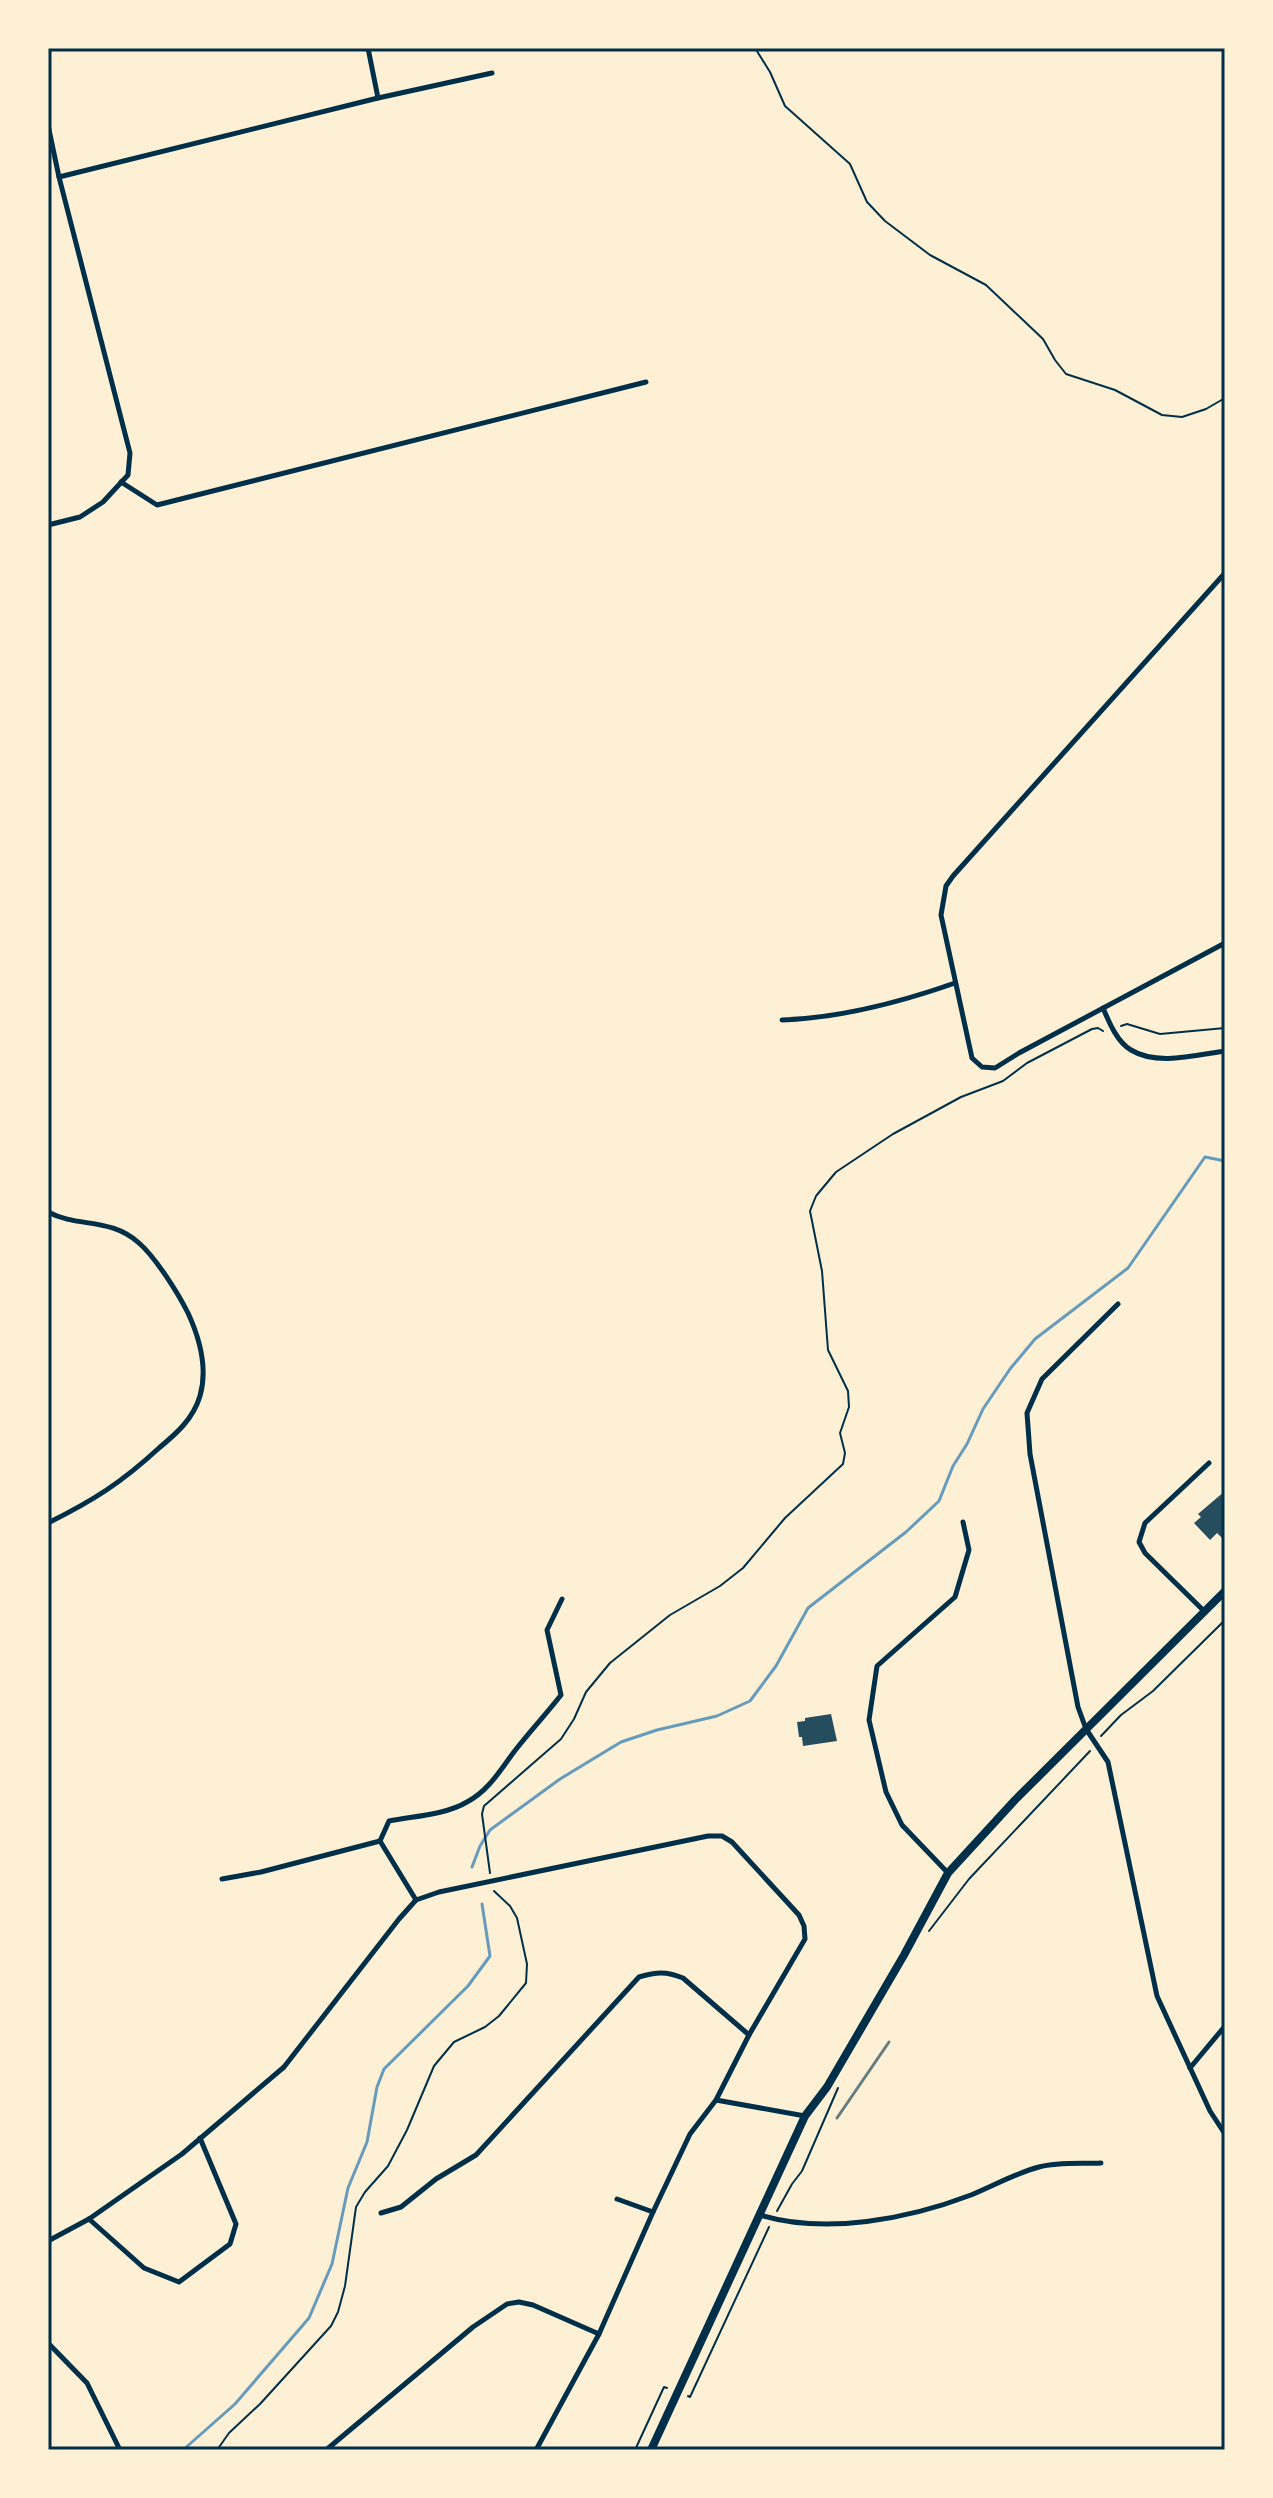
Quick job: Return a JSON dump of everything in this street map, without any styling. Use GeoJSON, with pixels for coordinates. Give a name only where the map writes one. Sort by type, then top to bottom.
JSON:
{"type":"FeatureCollection","features":[{"type":"Feature","properties":{"kind":"main road"},"geometry":{"type":"LineString","coordinates":[[651,2450],[805,2116],[827,2087],[948,1873],[1015,1800],[1225,1591]]}},
{"type":"Feature","properties":{"kind":"street"},"geometry":{"type":"LineString","coordinates":[[368,48],[378,98]]}},
{"type":"Feature","properties":{"kind":"street"},"geometry":{"type":"LineString","coordinates":[[59,177],[492,73]]}},
{"type":"Feature","properties":{"kind":"street"},"geometry":{"type":"LineString","coordinates":[[48,125],[130,453],[128,475],[103,502],[80,517],[48,525]]}},
{"type":"Feature","properties":{"kind":"street"},"geometry":{"type":"LineString","coordinates":[[121,482],[157,505],[646,382]]}},
{"type":"Feature","properties":{"kind":"street"},"geometry":{"type":"LineString","coordinates":[[1225,573],[946,886],[941,915],[972,1058],[982,1067],[995,1068],[1005,1063],[1225,943]]}},
{"type":"Feature","properties":{"kind":"street"},"geometry":{"type":"LineString","coordinates":[[782,1020],[818,1019],[955,983]]}},
{"type":"Feature","properties":{"kind":"street"},"geometry":{"type":"LineString","coordinates":[[1103,1008],[1113,1030],[1129,1049],[1148,1057],[1170,1058],[1225,1051]]}},
{"type":"Feature","properties":{"kind":"street"},"geometry":{"type":"LineString","coordinates":[[48,1212],[61,1219],[109,1225],[139,1243],[178,1291],[203,1351],[200,1395],[186,1424],[125,1479],[88,1503],[48,1523]]}},
{"type":"Feature","properties":{"kind":"street"},"geometry":{"type":"LineString","coordinates":[[1118,1304],[1042,1379],[1027,1413],[1030,1454],[1078,1707],[1094,1744],[1108,1762],[1157,1996],[1210,2111],[1225,2134]]}},
{"type":"Feature","properties":{"kind":"street"},"geometry":{"type":"LineString","coordinates":[[1205,1612],[1145,1553],[1139,1542],[1145,1523],[1209,1463]]}},
{"type":"Feature","properties":{"kind":"street"},"geometry":{"type":"LineString","coordinates":[[948,1873],[902,1825],[886,1792],[869,1720],[877,1666],[955,1597],[969,1550],[963,1522]]}},
{"type":"Feature","properties":{"kind":"street"},"geometry":{"type":"LineString","coordinates":[[380,1841],[389,1821],[468,1802],[491,1784],[548,1713],[561,1695],[547,1630],[562,1599]]}},
{"type":"Feature","properties":{"kind":"street"},"geometry":{"type":"LineString","coordinates":[[48,2241],[89,2219],[200,2138],[284,2067],[416,1900],[439,1892],[677,1842],[722,1836],[732,1842],[799,1915],[805,1939],[749,2035],[716,2100],[690,2134],[599,2334],[536,2450]]}},
{"type":"Feature","properties":{"kind":"street"},"geometry":{"type":"LineString","coordinates":[[222,1879],[380,1841]]}},
{"type":"Feature","properties":{"kind":"street"},"geometry":{"type":"LineString","coordinates":[[380,1841],[416,1900]]}},
{"type":"Feature","properties":{"kind":"street"},"geometry":{"type":"LineString","coordinates":[[381,2213],[401,2207],[436,2179],[476,2155],[639,1977],[656,1972],[683,1978],[749,2035]]}},
{"type":"Feature","properties":{"kind":"street"},"geometry":{"type":"LineString","coordinates":[[1190,2068],[1225,2026]]}},
{"type":"Feature","properties":{"kind":"street"},"geometry":{"type":"LineString","coordinates":[[716,2100],[805,2116]]}},
{"type":"Feature","properties":{"kind":"street"},"geometry":{"type":"LineString","coordinates":[[89,2219],[144,2268],[179,2282],[201,2266],[230,2244],[236,2224],[200,2138]]}},
{"type":"Feature","properties":{"kind":"street"},"geometry":{"type":"LineString","coordinates":[[759,2214],[773,2219],[839,2224],[909,2215],[968,2196],[1040,2167],[1101,2163]]}},
{"type":"Feature","properties":{"kind":"street"},"geometry":{"type":"LineString","coordinates":[[617,2199],[653,2212]]}},
{"type":"Feature","properties":{"kind":"street"},"geometry":{"type":"LineString","coordinates":[[326,2450],[473,2327],[507,2304],[519,2302],[533,2305],[599,2334]]}},
{"type":"Feature","properties":{"kind":"street"},"geometry":{"type":"LineString","coordinates":[[48,2343],[87,2383],[120,2450]]}},
{"type":"Feature","properties":{"kind":"path"},"geometry":{"type":"LineString","coordinates":[[755,48],[785,106],[850,164],[867,202],[885,221],[930,255],[986,285],[1043,339],[1066,374],[1115,390],[1162,415],[1182,417],[1225,398]]}},
{"type":"Feature","properties":{"kind":"path"},"geometry":{"type":"LineString","coordinates":[[491,1876],[482,1814],[484,1806],[561,1739],[586,1692],[610,1663],[670,1615],[720,1586],[743,1568],[785,1518],[843,1464],[845,1453],[840,1433],[849,1407],[848,1391],[828,1350],[822,1271],[810,1211],[824,1184],[856,1158],[915,1122],[961,1097],[1003,1081],[1027,1063],[1092,1029],[1098,1028],[1104,1032],[1127,1024],[1160,1034],[1225,1028]]}},
{"type":"Feature","properties":{"kind":"path"},"geometry":{"type":"LineString","coordinates":[[930,1930],[969,1879],[1121,1715],[1153,1691],[1225,1620]]}},
{"type":"Feature","properties":{"kind":"path"},"geometry":{"type":"LineString","coordinates":[[217,2450],[229,2433],[260,2404],[331,2326],[345,2286],[356,2207],[388,2166],[434,2066],[454,2042],[485,2027],[499,2016],[526,1983],[527,1964],[517,1918],[494,1889]]}},
{"type":"Feature","properties":{"kind":"path"},"geometry":{"type":"LineString","coordinates":[[773,2219],[802,2171],[841,2082]]}},
{"type":"Feature","properties":{"kind":"building"},"geometry":{"type":"Polygon","coordinates":[[[1225,1491],[1225,1541],[1217,1533],[1210,1540],[1194,1523],[1201,1517],[1198,1514],[1225,1491]]]}},
{"type":"Feature","properties":{"kind":"building"},"geometry":{"type":"Polygon","coordinates":[[[831,1714],[837,1741],[803,1746],[797,1722],[831,1714]]]}},
{"type":"Feature","properties":{"kind":"waterway"},"geometry":{"type":"LineString","coordinates":[[472,1867],[490,1830],[560,1779],[621,1742],[717,1716],[750,1701],[776,1666],[808,1608],[906,1532],[939,1501],[953,1466],[983,1409],[1035,1339],[1128,1268],[1205,1157],[1225,1161]]}},
{"type":"Feature","properties":{"kind":"waterway"},"geometry":{"type":"LineString","coordinates":[[183,2450],[235,2404],[309,2318],[332,2264],[348,2188],[367,2142],[377,2087],[384,2069],[468,1986],[490,1956],[482,1904]]}},
{"type":"Feature","properties":{"kind":"railway"},"geometry":{"type":"LineString","coordinates":[[837,2118],[889,2042]]}}]}
